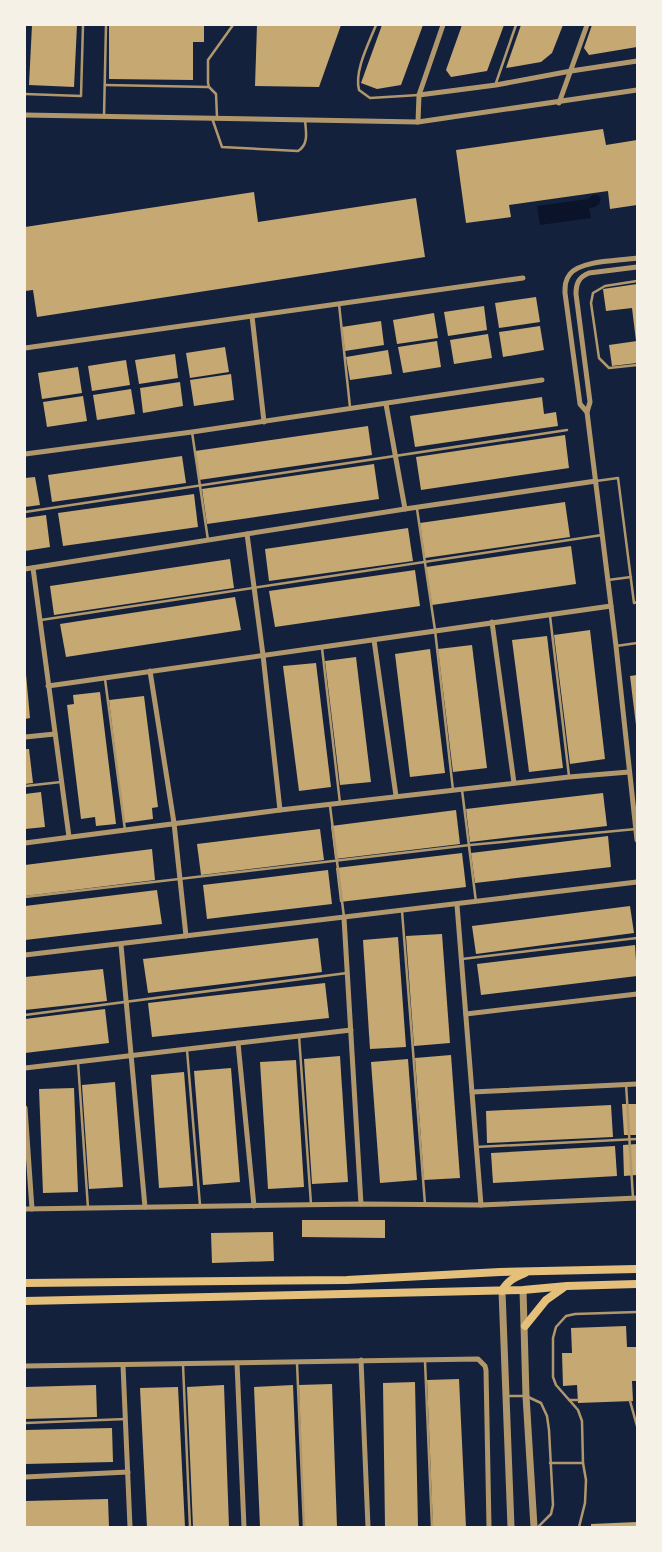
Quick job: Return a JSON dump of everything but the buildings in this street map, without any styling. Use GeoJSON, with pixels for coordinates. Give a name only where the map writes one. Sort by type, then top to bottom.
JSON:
{"type":"FeatureCollection","features":[{"type":"Feature","properties":{"kind":"main road"},"geometry":{"type":"LineString","coordinates":[[25,1283],[346,1280],[500,1272],[637,1269]]}},
{"type":"Feature","properties":{"kind":"main road"},"geometry":{"type":"LineString","coordinates":[[500,1272],[513,1279],[523,1290]]}},
{"type":"Feature","properties":{"kind":"main road"},"geometry":{"type":"LineString","coordinates":[[502,1291],[505,1285],[527,1272]]}},
{"type":"Feature","properties":{"kind":"main road"},"geometry":{"type":"LineString","coordinates":[[25,1301],[502,1291],[567,1286],[637,1284]]}},
{"type":"Feature","properties":{"kind":"main road"},"geometry":{"type":"LineString","coordinates":[[525,1326],[546,1300],[567,1286]]}},
{"type":"Feature","properties":{"kind":"street"},"geometry":{"type":"LineString","coordinates":[[418,122],[419,95],[443,25]]}},
{"type":"Feature","properties":{"kind":"street"},"geometry":{"type":"LineString","coordinates":[[560,103],[587,25]]}},
{"type":"Feature","properties":{"kind":"street"},"geometry":{"type":"LineString","coordinates":[[419,95],[496,85],[571,70],[637,61]]}},
{"type":"Feature","properties":{"kind":"street"},"geometry":{"type":"LineString","coordinates":[[25,115],[418,122],[560,103],[637,90]]}},
{"type":"Feature","properties":{"kind":"street"},"geometry":{"type":"LineString","coordinates":[[637,258],[576,268],[565,282],[580,404],[586,412],[603,535],[637,840]]}},
{"type":"Feature","properties":{"kind":"street"},"geometry":{"type":"LineString","coordinates":[[586,412],[590,402],[576,284],[582,276],[588,273],[637,267]]}},
{"type":"Feature","properties":{"kind":"street"},"geometry":{"type":"LineString","coordinates":[[25,348],[523,278]]}},
{"type":"Feature","properties":{"kind":"street"},"geometry":{"type":"LineString","coordinates":[[252,316],[264,422]]}},
{"type":"Feature","properties":{"kind":"street"},"geometry":{"type":"LineString","coordinates":[[25,454],[264,422],[542,380]]}},
{"type":"Feature","properties":{"kind":"street"},"geometry":{"type":"LineString","coordinates":[[386,404],[405,509]]}},
{"type":"Feature","properties":{"kind":"street"},"geometry":{"type":"LineString","coordinates":[[25,569],[416,507],[596,481]]}},
{"type":"Feature","properties":{"kind":"street"},"geometry":{"type":"LineString","coordinates":[[247,534],[263,655],[280,810]]}},
{"type":"Feature","properties":{"kind":"street"},"geometry":{"type":"LineString","coordinates":[[33,568],[68,837]]}},
{"type":"Feature","properties":{"kind":"street"},"geometry":{"type":"LineString","coordinates":[[48,686],[612,606]]}},
{"type":"Feature","properties":{"kind":"street"},"geometry":{"type":"LineString","coordinates":[[492,622],[514,783]]}},
{"type":"Feature","properties":{"kind":"street"},"geometry":{"type":"LineString","coordinates":[[374,640],[396,796]]}},
{"type":"Feature","properties":{"kind":"street"},"geometry":{"type":"LineString","coordinates":[[150,671],[174,823],[186,936]]}},
{"type":"Feature","properties":{"kind":"street"},"geometry":{"type":"LineString","coordinates":[[25,737],[55,734]]}},
{"type":"Feature","properties":{"kind":"street"},"geometry":{"type":"LineString","coordinates":[[25,843],[396,796],[629,772]]}},
{"type":"Feature","properties":{"kind":"street"},"geometry":{"type":"LineString","coordinates":[[25,954],[476,903],[637,882]]}},
{"type":"Feature","properties":{"kind":"street"},"geometry":{"type":"LineString","coordinates":[[457,905],[481,1205]]}},
{"type":"Feature","properties":{"kind":"street"},"geometry":{"type":"LineString","coordinates":[[344,918],[361,1204]]}},
{"type":"Feature","properties":{"kind":"street"},"geometry":{"type":"LineString","coordinates":[[121,944],[145,1207]]}},
{"type":"Feature","properties":{"kind":"street"},"geometry":{"type":"LineString","coordinates":[[466,1014],[637,994]]}},
{"type":"Feature","properties":{"kind":"street"},"geometry":{"type":"LineString","coordinates":[[25,1068],[351,1030]]}},
{"type":"Feature","properties":{"kind":"street"},"geometry":{"type":"LineString","coordinates":[[238,1044],[254,1206]]}},
{"type":"Feature","properties":{"kind":"street"},"geometry":{"type":"LineString","coordinates":[[472,1092],[637,1084]]}},
{"type":"Feature","properties":{"kind":"street"},"geometry":{"type":"LineString","coordinates":[[25,1108],[32,1209]]}},
{"type":"Feature","properties":{"kind":"street"},"geometry":{"type":"LineString","coordinates":[[25,1209],[361,1204],[481,1205],[635,1198]]}},
{"type":"Feature","properties":{"kind":"street"},"geometry":{"type":"LineString","coordinates":[[523,1290],[526,1396],[536,1527]]}},
{"type":"Feature","properties":{"kind":"street"},"geometry":{"type":"LineString","coordinates":[[502,1291],[512,1527]]}},
{"type":"Feature","properties":{"kind":"street"},"geometry":{"type":"LineString","coordinates":[[25,1366],[478,1359],[485,1366],[486,1370],[489,1527]]}},
{"type":"Feature","properties":{"kind":"street"},"geometry":{"type":"LineString","coordinates":[[361,1360],[368,1527]]}},
{"type":"Feature","properties":{"kind":"street"},"geometry":{"type":"LineString","coordinates":[[237,1363],[244,1527]]}},
{"type":"Feature","properties":{"kind":"street"},"geometry":{"type":"LineString","coordinates":[[123,1365],[130,1527]]}},
{"type":"Feature","properties":{"kind":"street"},"geometry":{"type":"LineString","coordinates":[[25,1477],[128,1472]]}},
{"type":"Feature","properties":{"kind":"lane"},"geometry":{"type":"LineString","coordinates":[[25,94],[81,96],[83,25]]}},
{"type":"Feature","properties":{"kind":"lane"},"geometry":{"type":"LineString","coordinates":[[104,116],[106,25]]}},
{"type":"Feature","properties":{"kind":"lane"},"geometry":{"type":"LineString","coordinates":[[233,25],[208,60],[209,87],[216,94],[214,118],[222,147],[298,150],[303,148],[306,143],[305,120]]}},
{"type":"Feature","properties":{"kind":"lane"},"geometry":{"type":"LineString","coordinates":[[376,25],[358,73],[357,83],[359,90],[370,98],[419,95]]}},
{"type":"Feature","properties":{"kind":"lane"},"geometry":{"type":"LineString","coordinates":[[496,85],[516,25]]}},
{"type":"Feature","properties":{"kind":"lane"},"geometry":{"type":"LineString","coordinates":[[105,85],[209,87]]}},
{"type":"Feature","properties":{"kind":"lane"},"geometry":{"type":"LineString","coordinates":[[637,281],[605,286],[593,293],[591,303],[600,358],[609,368],[637,365]]}},
{"type":"Feature","properties":{"kind":"lane"},"geometry":{"type":"LineString","coordinates":[[339,304],[351,409]]}},
{"type":"Feature","properties":{"kind":"lane"},"geometry":{"type":"LineString","coordinates":[[25,512],[567,430]]}},
{"type":"Feature","properties":{"kind":"lane"},"geometry":{"type":"LineString","coordinates":[[192,432],[208,540]]}},
{"type":"Feature","properties":{"kind":"lane"},"geometry":{"type":"LineString","coordinates":[[596,481],[618,478],[634,603],[637,602]]}},
{"type":"Feature","properties":{"kind":"lane"},"geometry":{"type":"LineString","coordinates":[[416,507],[435,630],[453,790]]}},
{"type":"Feature","properties":{"kind":"lane"},"geometry":{"type":"LineString","coordinates":[[40,620],[603,535]]}},
{"type":"Feature","properties":{"kind":"lane"},"geometry":{"type":"LineString","coordinates":[[608,580],[630,577]]}},
{"type":"Feature","properties":{"kind":"lane"},"geometry":{"type":"LineString","coordinates":[[549,614],[569,777]]}},
{"type":"Feature","properties":{"kind":"lane"},"geometry":{"type":"LineString","coordinates":[[616,646],[637,643]]}},
{"type":"Feature","properties":{"kind":"lane"},"geometry":{"type":"LineString","coordinates":[[322,646],[340,803]]}},
{"type":"Feature","properties":{"kind":"lane"},"geometry":{"type":"LineString","coordinates":[[105,678],[125,830]]}},
{"type":"Feature","properties":{"kind":"lane"},"geometry":{"type":"LineString","coordinates":[[25,786],[61,782]]}},
{"type":"Feature","properties":{"kind":"lane"},"geometry":{"type":"LineString","coordinates":[[462,789],[476,903]]}},
{"type":"Feature","properties":{"kind":"lane"},"geometry":{"type":"LineString","coordinates":[[330,804],[344,918]]}},
{"type":"Feature","properties":{"kind":"lane"},"geometry":{"type":"LineString","coordinates":[[25,897],[470,845],[636,829]]}},
{"type":"Feature","properties":{"kind":"lane"},"geometry":{"type":"LineString","coordinates":[[402,911],[425,1204]]}},
{"type":"Feature","properties":{"kind":"lane"},"geometry":{"type":"LineString","coordinates":[[461,959],[637,938]]}},
{"type":"Feature","properties":{"kind":"lane"},"geometry":{"type":"LineString","coordinates":[[25,1014],[347,973]]}},
{"type":"Feature","properties":{"kind":"lane"},"geometry":{"type":"LineString","coordinates":[[299,1036],[311,1205]]}},
{"type":"Feature","properties":{"kind":"lane"},"geometry":{"type":"LineString","coordinates":[[187,1050],[200,1206]]}},
{"type":"Feature","properties":{"kind":"lane"},"geometry":{"type":"LineString","coordinates":[[78,1062],[88,1208]]}},
{"type":"Feature","properties":{"kind":"lane"},"geometry":{"type":"LineString","coordinates":[[626,1084],[635,1198]]}},
{"type":"Feature","properties":{"kind":"lane"},"geometry":{"type":"LineString","coordinates":[[476,1147],[637,1139]]}},
{"type":"Feature","properties":{"kind":"lane"},"geometry":{"type":"LineString","coordinates":[[584,1527],[579,1526],[585,1503],[586,1480],[583,1463],[582,1421],[578,1410],[556,1385],[553,1376],[553,1338],[556,1327],[566,1316],[574,1314],[637,1312]]}},
{"type":"Feature","properties":{"kind":"lane"},"geometry":{"type":"LineString","coordinates":[[424,1359],[432,1527]]}},
{"type":"Feature","properties":{"kind":"lane"},"geometry":{"type":"LineString","coordinates":[[296,1361],[304,1527]]}},
{"type":"Feature","properties":{"kind":"lane"},"geometry":{"type":"LineString","coordinates":[[183,1363],[190,1527]]}},
{"type":"Feature","properties":{"kind":"lane"},"geometry":{"type":"LineString","coordinates":[[507,1396],[526,1396],[541,1403],[546,1416],[553,1505],[551,1514],[536,1527]]}},
{"type":"Feature","properties":{"kind":"lane"},"geometry":{"type":"LineString","coordinates":[[569,1400],[578,1400]]}},
{"type":"Feature","properties":{"kind":"lane"},"geometry":{"type":"LineString","coordinates":[[630,1401],[637,1426]]}},
{"type":"Feature","properties":{"kind":"lane"},"geometry":{"type":"LineString","coordinates":[[25,1423],[126,1419]]}},
{"type":"Feature","properties":{"kind":"lane"},"geometry":{"type":"LineString","coordinates":[[550,1463],[583,1463]]}},
{"type":"Feature","properties":{"kind":"water"},"geometry":{"type":"Polygon","coordinates":[[[593,195],[598,195],[601,198],[599,204],[589,208],[591,218],[540,225],[537,206],[588,199],[593,195]]]}}]}
